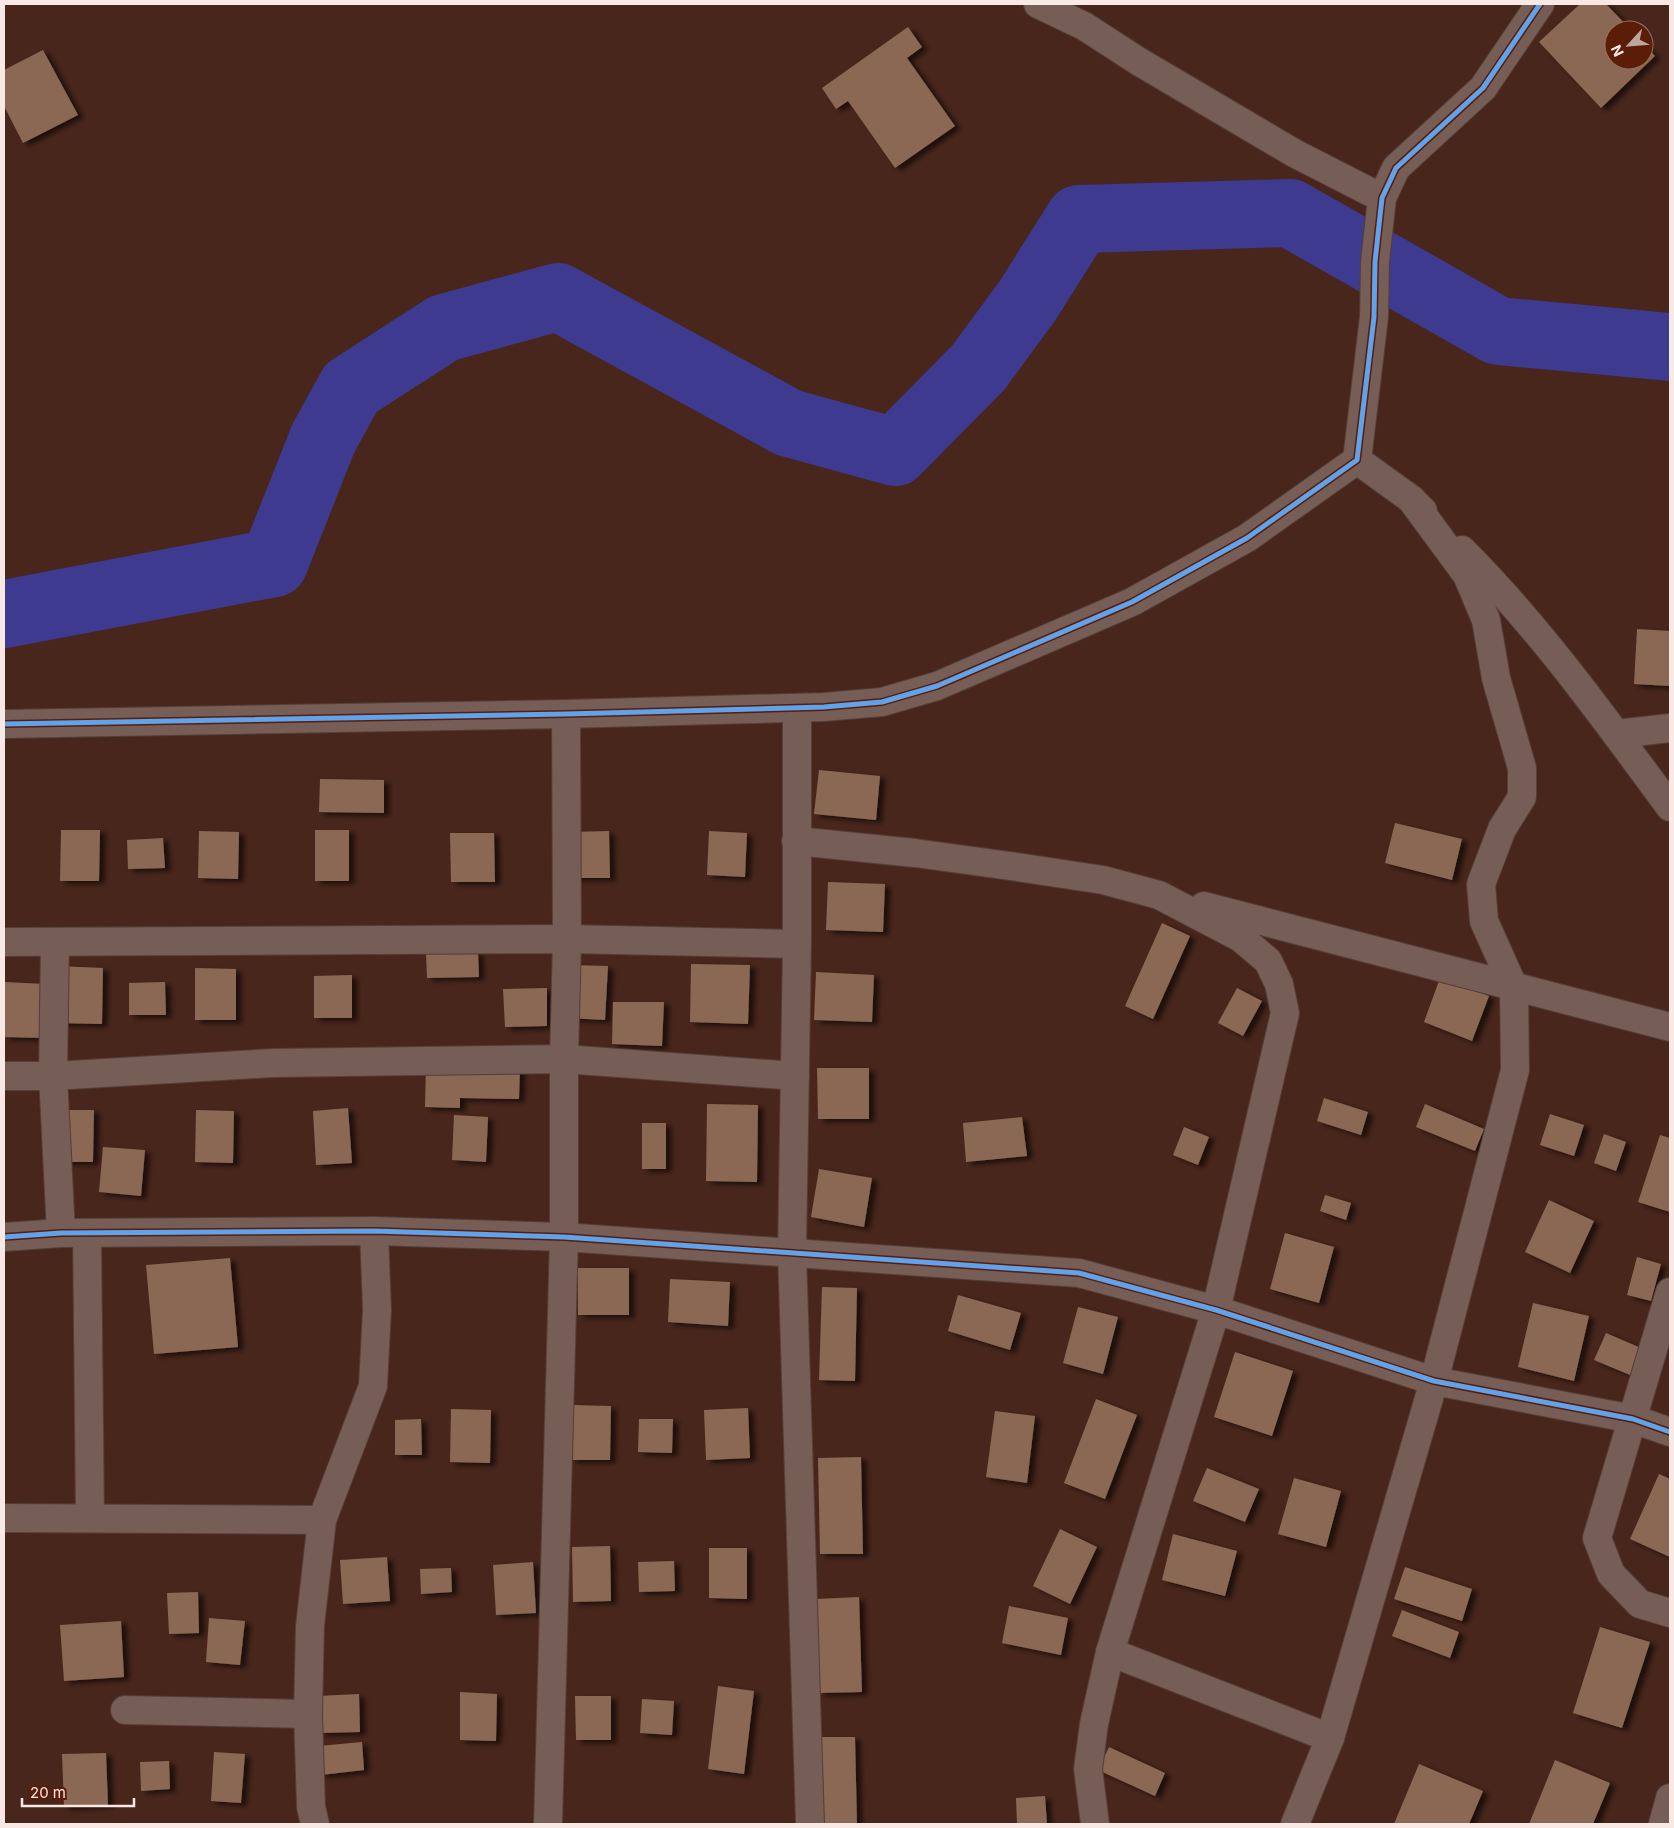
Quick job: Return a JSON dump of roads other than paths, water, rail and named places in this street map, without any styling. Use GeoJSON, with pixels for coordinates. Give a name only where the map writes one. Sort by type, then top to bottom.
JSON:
{"type":"FeatureCollection","features":[{"type":"Feature","properties":{"kind":"street"},"geometry":{"type":"LineString","coordinates":[[1038,4],[1084,26],[1138,61],[1294,153],[1382,198]]}},
{"type":"Feature","properties":{"kind":"street"},"geometry":{"type":"LineString","coordinates":[[4,724],[566,714],[797,708],[882,702],[937,686],[1132,602],[1247,538],[1357,460],[1374,317],[1375,262],[1382,198],[1396,168],[1483,88],[1540,4]]}},
{"type":"Feature","properties":{"kind":"street"},"geometry":{"type":"LineString","coordinates":[[1357,460],[1411,498],[1500,588],[1616,734],[1670,807]]}},
{"type":"Feature","properties":{"kind":"street"},"geometry":{"type":"LineString","coordinates":[[1296,1824],[1330,1738],[1434,1381],[1515,1070],[1514,988],[1484,921],[1481,884],[1502,829],[1522,797],[1522,768],[1496,678],[1486,620],[1468,575],[1411,498]]}},
{"type":"Feature","properties":{"kind":"street"},"geometry":{"type":"LineString","coordinates":[[797,708],[796,1076],[792,1252],[810,1824]]}},
{"type":"Feature","properties":{"kind":"street"},"geometry":{"type":"LineString","coordinates":[[548,1824],[564,1237],[564,1059],[567,939],[566,714]]}},
{"type":"Feature","properties":{"kind":"street"},"geometry":{"type":"LineString","coordinates":[[1616,734],[1670,728]]}},
{"type":"Feature","properties":{"kind":"street"},"geometry":{"type":"LineString","coordinates":[[796,841],[915,853],[1103,880],[1670,1027]]}},
{"type":"Feature","properties":{"kind":"street"},"geometry":{"type":"LineString","coordinates":[[1095,1824],[1088,1770],[1094,1724],[1110,1652],[1216,1310],[1285,1013],[1279,984],[1268,961],[1241,938],[1159,895]]}},
{"type":"Feature","properties":{"kind":"street"},"geometry":{"type":"LineString","coordinates":[[4,942],[567,939],[797,944]]}},
{"type":"Feature","properties":{"kind":"street"},"geometry":{"type":"LineString","coordinates":[[55,942],[53,1076],[74,1233],[90,1518]]}},
{"type":"Feature","properties":{"kind":"street"},"geometry":{"type":"LineString","coordinates":[[4,1076],[53,1076],[273,1063],[564,1059],[796,1076]]}},
{"type":"Feature","properties":{"kind":"street"},"geometry":{"type":"LineString","coordinates":[[315,1824],[311,1807],[308,1714],[310,1626],[322,1520],[373,1386],[377,1310],[374,1231]]}},
{"type":"Feature","properties":{"kind":"street"},"geometry":{"type":"LineString","coordinates":[[4,1236],[74,1233],[374,1231],[564,1237],[1079,1273],[1216,1310],[1434,1381],[1633,1418],[1670,1432]]}},
{"type":"Feature","properties":{"kind":"street"},"geometry":{"type":"LineString","coordinates":[[1670,1292],[1596,1538],[1611,1574],[1640,1604],[1670,1613]]}},
{"type":"Feature","properties":{"kind":"street"},"geometry":{"type":"LineString","coordinates":[[4,1518],[322,1520]]}},
{"type":"Feature","properties":{"kind":"street"},"geometry":{"type":"LineString","coordinates":[[1110,1652],[1330,1738]]}},
{"type":"Feature","properties":{"kind":"street"},"geometry":{"type":"LineString","coordinates":[[125,1710],[308,1714]]}},
{"type":"Feature","properties":{"kind":"street"},"geometry":{"type":"LineString","coordinates":[[1663,1824],[1670,1798]]}},
{"type":"Feature","properties":{"kind":"waterway"},"geometry":{"type":"LineString","coordinates":[[4,614],[274,563],[323,439],[351,388],[444,328],[558,297],[789,423],[895,452],[978,368],[1028,300],[1079,219],[1290,213],[1498,331],[1670,347]]}}]}
